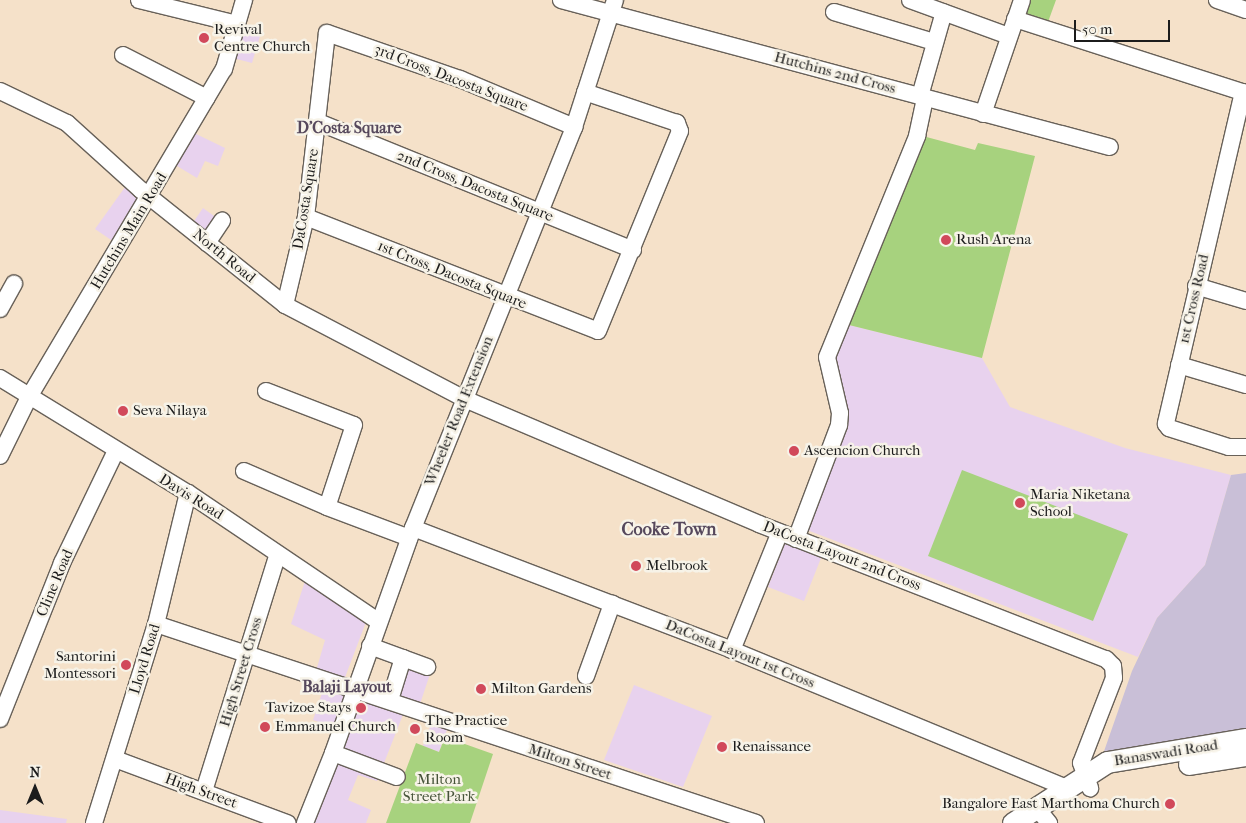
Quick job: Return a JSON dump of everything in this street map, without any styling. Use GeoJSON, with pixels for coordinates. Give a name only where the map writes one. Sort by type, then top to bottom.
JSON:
{"type":"FeatureCollection","features":[{"type":"Feature","properties":{"kind":"main road","name":"Banaswadi Road"},"geometry":{"type":"LineString","coordinates":[[1087,782],[1107,762],[1246,739]]}},
{"type":"Feature","properties":{"kind":"main road","name":"Banaswadi Road"},"geometry":{"type":"LineString","coordinates":[[1013,823],[1040,817],[1068,792],[1087,782],[1114,775],[1246,755]]}},
{"type":"Feature","properties":{"kind":"street"},"geometry":{"type":"LineString","coordinates":[[139,0],[237,24]]}},
{"type":"Feature","properties":{"kind":"street","name":"Hutchins Main Road"},"geometry":{"type":"LineString","coordinates":[[0,456],[29,397],[224,69],[244,0]]}},
{"type":"Feature","properties":{"kind":"street","name":"Hutchins 2nd Cross"},"geometry":{"type":"LineString","coordinates":[[561,0],[613,7],[982,114],[1110,147]]}},
{"type":"Feature","properties":{"kind":"street"},"geometry":{"type":"LineString","coordinates":[[910,0],[1009,36]]}},
{"type":"Feature","properties":{"kind":"street"},"geometry":{"type":"LineString","coordinates":[[982,114],[1022,0]]}},
{"type":"Feature","properties":{"kind":"street"},"geometry":{"type":"LineString","coordinates":[[1217,0],[1246,10]]}},
{"type":"Feature","properties":{"kind":"street","name":"Wheeler Road Extension"},"geometry":{"type":"LineString","coordinates":[[305,823],[333,753],[354,688],[411,533],[504,296],[574,127],[613,7]]}},
{"type":"Feature","properties":{"kind":"street"},"geometry":{"type":"LineString","coordinates":[[834,12],[934,42]]}},
{"type":"Feature","properties":{"kind":"street"},"geometry":{"type":"LineString","coordinates":[[796,538],[839,425],[840,412],[827,357],[917,136],[934,42],[944,12]]}},
{"type":"Feature","properties":{"kind":"street","name":"1st Cross Road"},"geometry":{"type":"LineString","coordinates":[[1016,19],[1245,93],[1196,286],[1167,426],[1229,447],[1246,448]]}},
{"type":"Feature","properties":{"kind":"street","name":"DaCosta Square"},"geometry":{"type":"LineString","coordinates":[[285,305],[306,217],[328,33]]}},
{"type":"Feature","properties":{"kind":"street","name":"3rd Cross, Dacosta Square"},"geometry":{"type":"LineString","coordinates":[[328,33],[460,79],[574,127]]}},
{"type":"Feature","properties":{"kind":"street"},"geometry":{"type":"LineString","coordinates":[[123,55],[207,98]]}},
{"type":"Feature","properties":{"kind":"street","name":"North Road"},"geometry":{"type":"LineString","coordinates":[[0,91],[67,123],[149,196],[285,305],[464,398]]}},
{"type":"Feature","properties":{"kind":"street"},"geometry":{"type":"LineString","coordinates":[[585,92],[677,124],[679,137],[633,250]]}},
{"type":"Feature","properties":{"kind":"street","name":"2nd Cross, Dacosta Square"},"geometry":{"type":"LineString","coordinates":[[318,122],[633,250]]}},
{"type":"Feature","properties":{"kind":"street","name":"1st Cross, Dacosta Square"},"geometry":{"type":"LineString","coordinates":[[306,217],[504,296],[598,331],[633,250]]}},
{"type":"Feature","properties":{"kind":"street"},"geometry":{"type":"LineString","coordinates":[[207,243],[222,222]]}},
{"type":"Feature","properties":{"kind":"street"},"geometry":{"type":"LineString","coordinates":[[0,309],[14,284]]}},
{"type":"Feature","properties":{"kind":"street"},"geometry":{"type":"LineString","coordinates":[[1196,286],[1246,301]]}},
{"type":"Feature","properties":{"kind":"street"},"geometry":{"type":"LineString","coordinates":[[1179,366],[1246,385]]}},
{"type":"Feature","properties":{"kind":"street","name":"Davis Road"},"geometry":{"type":"LineString","coordinates":[[0,378],[116,451],[188,493],[379,622]]}},
{"type":"Feature","properties":{"kind":"street"},"geometry":{"type":"LineString","coordinates":[[266,391],[354,425],[327,507]]}},
{"type":"Feature","properties":{"kind":"street","name":"DaCosta Layout 2nd Cross"},"geometry":{"type":"LineString","coordinates":[[464,398],[780,532],[1106,660],[1113,666],[1114,678],[1081,763],[1087,782]]}},
{"type":"Feature","properties":{"kind":"street","name":"Cline Road"},"geometry":{"type":"LineString","coordinates":[[0,719],[62,563],[116,451]]}},
{"type":"Feature","properties":{"kind":"street"},"geometry":{"type":"LineString","coordinates":[[244,470],[327,507],[411,533]]}},
{"type":"Feature","properties":{"kind":"street","name":"Lloyd Road"},"geometry":{"type":"LineString","coordinates":[[94,823],[156,624],[188,493]]}},
{"type":"Feature","properties":{"kind":"street"},"geometry":{"type":"LineString","coordinates":[[732,650],[780,532]]}},
{"type":"Feature","properties":{"kind":"street","name":"DaCosta Layout 1st Cross"},"geometry":{"type":"LineString","coordinates":[[411,533],[612,604],[732,650],[1068,792]]}},
{"type":"Feature","properties":{"kind":"street","name":"High Street Cross"},"geometry":{"type":"LineString","coordinates":[[204,791],[278,554]]}},
{"type":"Feature","properties":{"kind":"street"},"geometry":{"type":"LineString","coordinates":[[586,676],[612,604]]}},
{"type":"Feature","properties":{"kind":"street","name":"Milton Street"},"geometry":{"type":"LineString","coordinates":[[156,624],[354,688],[756,823]]}},
{"type":"Feature","properties":{"kind":"street"},"geometry":{"type":"LineString","coordinates":[[370,646],[427,666]]}},
{"type":"Feature","properties":{"kind":"street"},"geometry":{"type":"LineString","coordinates":[[390,700],[403,658]]}},
{"type":"Feature","properties":{"kind":"street"},"geometry":{"type":"LineString","coordinates":[[333,753],[397,777]]}},
{"type":"Feature","properties":{"kind":"street","name":"High Street"},"geometry":{"type":"LineString","coordinates":[[115,759],[287,823]]}},
{"type":"Feature","properties":{"kind":"shaded area"},"geometry":{"type":"Polygon","coordinates":[[[239,27],[261,33],[252,63],[229,57],[239,27]]]}},
{"type":"Feature","properties":{"kind":"shaded area"},"geometry":{"type":"Polygon","coordinates":[[[190,131],[225,148],[218,166],[205,161],[197,178],[172,163],[190,131]]]}},
{"type":"Feature","properties":{"kind":"shaded area"},"geometry":{"type":"Polygon","coordinates":[[[128,183],[145,199],[117,244],[95,229],[128,183]]]}},
{"type":"Feature","properties":{"kind":"shaded area"},"geometry":{"type":"Polygon","coordinates":[[[203,208],[221,221],[207,241],[190,227],[203,208]]]}},
{"type":"Feature","properties":{"kind":"shaded area","name":"Maria Niketana School"},"geometry":{"type":"Polygon","coordinates":[[[845,324],[982,358],[1010,407],[1125,448],[1231,475],[1205,565],[1157,618],[1138,657],[807,530],[848,412],[833,356],[845,324]]]}},
{"type":"Feature","properties":{"kind":"shaded area"},"geometry":{"type":"Polygon","coordinates":[[[1246,473],[1246,731],[1102,757],[1132,671],[1157,618],[1205,565],[1231,475],[1246,473]]]}},
{"type":"Feature","properties":{"kind":"shaded area"},"geometry":{"type":"Polygon","coordinates":[[[787,538],[823,553],[804,601],[768,587],[787,538]]]}},
{"type":"Feature","properties":{"kind":"shaded area"},"geometry":{"type":"Polygon","coordinates":[[[305,581],[366,622],[344,680],[316,671],[325,640],[291,624],[305,581]]]}},
{"type":"Feature","properties":{"kind":"shaded area"},"geometry":{"type":"Polygon","coordinates":[[[407,663],[431,671],[420,704],[395,697],[407,663]]]}},
{"type":"Feature","properties":{"kind":"shaded area"},"geometry":{"type":"Polygon","coordinates":[[[325,684],[346,691],[333,727],[313,720],[325,684]]]}},
{"type":"Feature","properties":{"kind":"shaded area"},"geometry":{"type":"Polygon","coordinates":[[[634,685],[712,716],[683,787],[604,760],[634,685]]]}},
{"type":"Feature","properties":{"kind":"shaded area"},"geometry":{"type":"Polygon","coordinates":[[[359,696],[404,712],[377,781],[358,775],[348,800],[371,810],[366,823],[311,823],[359,696]]]}},
{"type":"Feature","properties":{"kind":"shaded area"},"geometry":{"type":"Polygon","coordinates":[[[432,721],[448,727],[439,752],[423,746],[432,721]]]}},
{"type":"Feature","properties":{"kind":"shaded area"},"geometry":{"type":"Polygon","coordinates":[[[0,810],[67,819],[66,823],[0,823],[0,810]]]}},
{"type":"Feature","properties":{"kind":"green space"},"geometry":{"type":"Polygon","coordinates":[[[1029,0],[1056,0],[1048,22],[1024,14],[1029,0]]]}},
{"type":"Feature","properties":{"kind":"green space","name":"Rush Arena"},"geometry":{"type":"Polygon","coordinates":[[[919,135],[975,150],[978,143],[1035,156],[982,358],[845,324],[919,135]]]}},
{"type":"Feature","properties":{"kind":"green space"},"geometry":{"type":"Polygon","coordinates":[[[962,470],[1128,534],[1093,621],[928,556],[962,470]]]}},
{"type":"Feature","properties":{"kind":"green space","name":"Milton Street Park"},"geometry":{"type":"Polygon","coordinates":[[[445,737],[493,754],[470,823],[386,823],[416,743],[439,752],[445,737]]]}},
{"type":"Feature","properties":{"kind":"place","name":"Revival Centre Church"},"geometry":{"type":"Point","coordinates":[204,38]}},
{"type":"Feature","properties":{"kind":"place","name":"Rush Arena"},"geometry":{"type":"Point","coordinates":[946,240]}},
{"type":"Feature","properties":{"kind":"place","name":"Seva Nilaya"},"geometry":{"type":"Point","coordinates":[123,411]}},
{"type":"Feature","properties":{"kind":"place","name":"Ascencion Church"},"geometry":{"type":"Point","coordinates":[794,451]}},
{"type":"Feature","properties":{"kind":"place","name":"Maria Niketana School"},"geometry":{"type":"Point","coordinates":[1020,503]}},
{"type":"Feature","properties":{"kind":"place","name":"Melbrook"},"geometry":{"type":"Point","coordinates":[636,566]}},
{"type":"Feature","properties":{"kind":"place","name":"Santorini Montessori"},"geometry":{"type":"Point","coordinates":[126,665]}},
{"type":"Feature","properties":{"kind":"place","name":"Milton Gardens"},"geometry":{"type":"Point","coordinates":[481,689]}},
{"type":"Feature","properties":{"kind":"place","name":"Tavizoe Stays"},"geometry":{"type":"Point","coordinates":[361,708]}},
{"type":"Feature","properties":{"kind":"place","name":"Emmanuel Church"},"geometry":{"type":"Point","coordinates":[265,727]}},
{"type":"Feature","properties":{"kind":"place","name":"The Practice Room"},"geometry":{"type":"Point","coordinates":[415,729]}},
{"type":"Feature","properties":{"kind":"place","name":"Renaissance"},"geometry":{"type":"Point","coordinates":[722,747]}},
{"type":"Feature","properties":{"kind":"place","name":"Bangalore East Marthoma Church"},"geometry":{"type":"Point","coordinates":[1170,804]}},
{"type":"Feature","properties":{"kind":"district","name":"D'Costa Square"},"geometry":{"type":"Point","coordinates":[349,128]}},
{"type":"Feature","properties":{"kind":"district","name":"Cooke Town"},"geometry":{"type":"Point","coordinates":[669,530]}},
{"type":"Feature","properties":{"kind":"district","name":"Balaji Layout"},"geometry":{"type":"Point","coordinates":[347,687]}}]}
